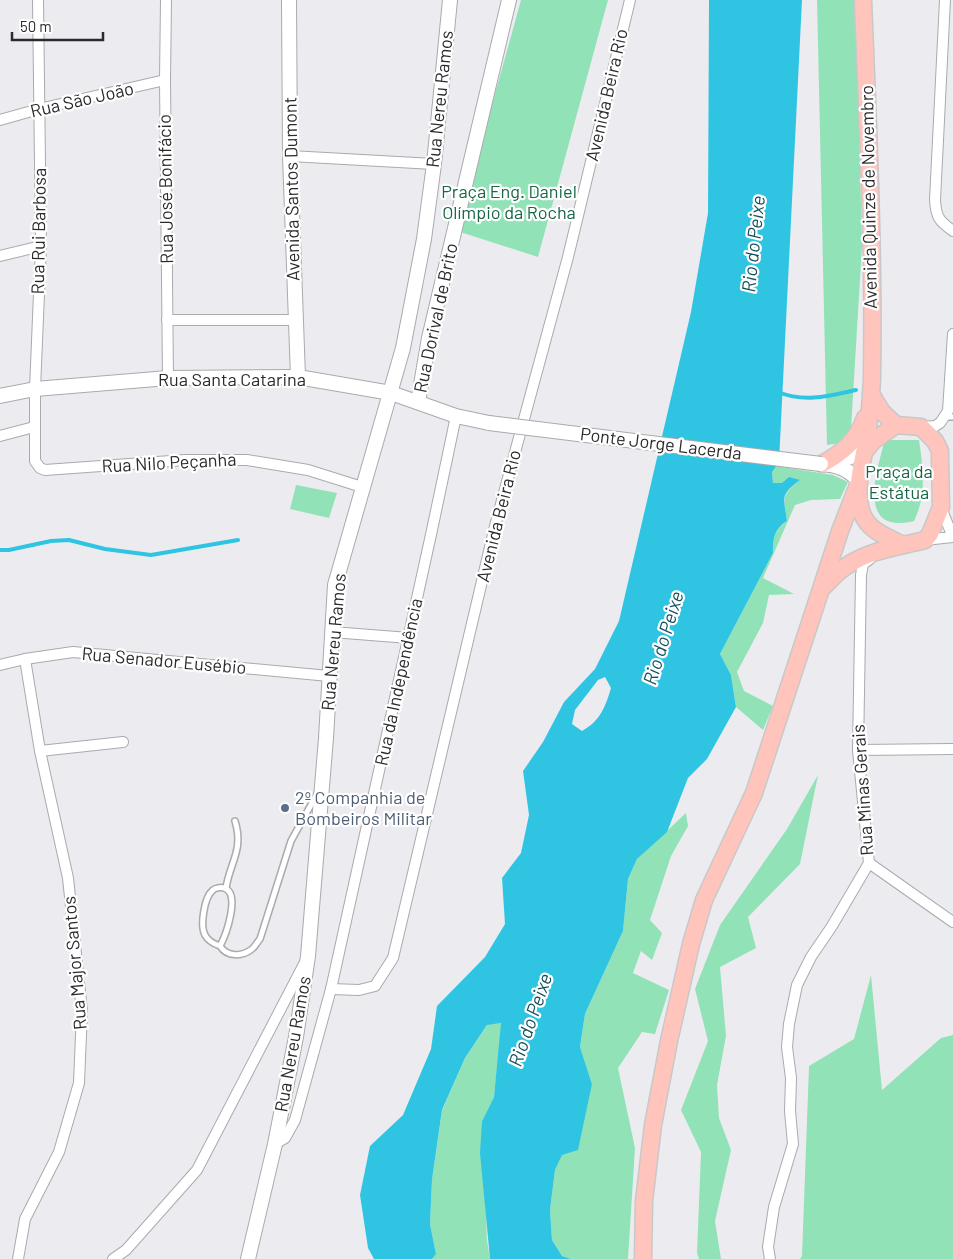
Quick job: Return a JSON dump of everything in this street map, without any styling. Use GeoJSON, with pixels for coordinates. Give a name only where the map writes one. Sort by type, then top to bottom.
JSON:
{"type":"FeatureCollection","features":[{"type":"Feature","properties":{"kind":"main road","name":"Avenida Quinze de Novembro"},"geometry":{"type":"LineString","coordinates":[[863,0],[870,204],[871,394],[865,450]]}},
{"type":"Feature","properties":{"kind":"main road"},"geometry":{"type":"LineString","coordinates":[[871,394],[882,412],[896,425]]}},
{"type":"Feature","properties":{"kind":"main road"},"geometry":{"type":"LineString","coordinates":[[825,464],[845,450],[859,433],[871,394]]}},
{"type":"Feature","properties":{"kind":"main road"},"geometry":{"type":"LineString","coordinates":[[643,1259],[644,1201],[653,1125],[691,944],[704,900],[754,793],[840,531],[858,483],[865,450],[877,437],[896,425],[922,427],[935,441],[940,450],[941,507],[930,534],[925,540],[884,549],[865,556],[844,567],[821,589]]}},
{"type":"Feature","properties":{"kind":"main road"},"geometry":{"type":"LineString","coordinates":[[858,483],[862,514],[868,524],[878,533],[903,545]]}},
{"type":"Feature","properties":{"kind":"street","name":"Rua Rui Barbosa"},"geometry":{"type":"LineString","coordinates":[[35,461],[34,427],[40,246],[38,0]]}},
{"type":"Feature","properties":{"kind":"street","name":"Rua José Bonifácio"},"geometry":{"type":"LineString","coordinates":[[166,0],[168,378]]}},
{"type":"Feature","properties":{"kind":"street","name":"Avenida Santos Dumont"},"geometry":{"type":"LineString","coordinates":[[289,0],[290,156],[298,377]]}},
{"type":"Feature","properties":{"kind":"street","name":"Rua Nereu Ramos"},"geometry":{"type":"LineString","coordinates":[[248,1259],[275,1144],[296,1037],[308,956],[322,785],[335,585],[403,348],[424,239],[434,164],[450,0]]}},
{"type":"Feature","properties":{"kind":"street","name":"Rua Dorival de Brito"},"geometry":{"type":"LineString","coordinates":[[418,402],[429,338],[510,0]]}},
{"type":"Feature","properties":{"kind":"street","name":"Avenida Beira Rio"},"geometry":{"type":"LineString","coordinates":[[331,989],[359,990],[376,986],[393,958],[495,526],[568,257],[630,0]]}},
{"type":"Feature","properties":{"kind":"street"},"geometry":{"type":"LineString","coordinates":[[945,0],[935,200],[936,213],[942,223],[953,231]]}},
{"type":"Feature","properties":{"kind":"street","name":"Rua São João"},"geometry":{"type":"LineString","coordinates":[[0,120],[39,109],[165,80]]}},
{"type":"Feature","properties":{"kind":"street"},"geometry":{"type":"LineString","coordinates":[[290,156],[434,164]]}},
{"type":"Feature","properties":{"kind":"street"},"geometry":{"type":"LineString","coordinates":[[0,256],[40,246]]}},
{"type":"Feature","properties":{"kind":"street"},"geometry":{"type":"LineString","coordinates":[[168,320],[295,320]]}},
{"type":"Feature","properties":{"kind":"street"},"geometry":{"type":"LineString","coordinates":[[922,427],[935,426],[949,417],[953,334]]}},
{"type":"Feature","properties":{"kind":"street","name":"Rua Santa Catarina"},"geometry":{"type":"LineString","coordinates":[[0,396],[35,389],[168,378],[298,377],[391,393],[456,416],[489,423]]}},
{"type":"Feature","properties":{"kind":"street","name":"Rua da Independência"},"geometry":{"type":"LineString","coordinates":[[275,1144],[284,1138],[295,1120],[331,989],[456,416]]}},
{"type":"Feature","properties":{"kind":"street","name":"Ponte Jorge Lacerda"},"geometry":{"type":"LineString","coordinates":[[489,423],[825,464],[843,467],[858,483]]}},
{"type":"Feature","properties":{"kind":"street"},"geometry":{"type":"LineString","coordinates":[[0,436],[34,427]]}},
{"type":"Feature","properties":{"kind":"street"},"geometry":{"type":"LineString","coordinates":[[825,464],[865,450]]}},
{"type":"Feature","properties":{"kind":"street","name":"Rua Nilo Peçanha"},"geometry":{"type":"LineString","coordinates":[[35,461],[40,468],[46,470],[185,460],[247,460],[308,470],[362,487]]}},
{"type":"Feature","properties":{"kind":"street"},"geometry":{"type":"LineString","coordinates":[[925,540],[953,537],[941,507]]}},
{"type":"Feature","properties":{"kind":"street","name":"Rua Minas Gerais"},"geometry":{"type":"LineString","coordinates":[[770,1259],[768,1247],[774,1207],[793,1144],[790,1111],[791,1078],[787,1047],[789,1024],[797,985],[811,957],[832,926],[868,863],[858,750],[861,576],[863,564],[884,549]]}},
{"type":"Feature","properties":{"kind":"street"},"geometry":{"type":"LineString","coordinates":[[332,632],[409,638]]}},
{"type":"Feature","properties":{"kind":"street","name":"Rua Senador Eusébio"},"geometry":{"type":"LineString","coordinates":[[0,665],[25,659],[73,652],[329,676]]}},
{"type":"Feature","properties":{"kind":"street","name":"Rua Major Santos"},"geometry":{"type":"LineString","coordinates":[[18,1259],[25,1219],[59,1152],[79,1082],[82,1010],[68,878],[40,751],[25,659]]}},
{"type":"Feature","properties":{"kind":"street"},"geometry":{"type":"LineString","coordinates":[[40,751],[123,742]]}},
{"type":"Feature","properties":{"kind":"street"},"geometry":{"type":"LineString","coordinates":[[858,750],[953,749]]}},
{"type":"Feature","properties":{"kind":"street"},"geometry":{"type":"LineString","coordinates":[[868,863],[953,922]]}},
{"type":"Feature","properties":{"kind":"street"},"geometry":{"type":"LineString","coordinates":[[113,1259],[126,1250],[197,1170],[308,956]]}},
{"type":"Feature","properties":{"kind":"lane"},"geometry":{"type":"LineString","coordinates":[[220,946],[226,936],[231,919],[230,892],[226,888],[213,890],[205,904],[203,930],[205,937],[232,955],[242,954],[252,949],[260,939],[291,841],[322,785]]}},
{"type":"Feature","properties":{"kind":"lane"},"geometry":{"type":"LineString","coordinates":[[226,888],[237,856],[238,830],[235,821]]}},
{"type":"Feature","properties":{"kind":"green space","name":"Praça Eng. Daniel Olímpio da Rocha"},"geometry":{"type":"Polygon","coordinates":[[[521,0],[608,0],[538,257],[457,231],[521,0]]]}},
{"type":"Feature","properties":{"kind":"green space"},"geometry":{"type":"Polygon","coordinates":[[[817,0],[856,0],[862,246],[851,429],[841,443],[827,445],[817,0]]]}},
{"type":"Feature","properties":{"kind":"green space","name":"Praça da Estátua"},"geometry":{"type":"Polygon","coordinates":[[[885,440],[919,440],[923,481],[921,501],[914,521],[896,523],[884,519],[877,510],[874,498],[875,483],[885,440]]]}},
{"type":"Feature","properties":{"kind":"green space"},"geometry":{"type":"Polygon","coordinates":[[[776,466],[833,475],[848,482],[840,499],[811,500],[795,505],[763,578],[794,594],[769,595],[763,623],[737,672],[744,691],[773,706],[763,730],[736,707],[731,675],[720,654],[773,553],[774,539],[777,531],[787,521],[786,494],[800,480],[773,483],[772,471],[776,466]]]}},
{"type":"Feature","properties":{"kind":"green space"},"geometry":{"type":"Polygon","coordinates":[[[296,485],[337,493],[329,518],[290,509],[296,485]]]}},
{"type":"Feature","properties":{"kind":"green space"},"geometry":{"type":"Polygon","coordinates":[[[818,775],[800,864],[748,917],[756,948],[720,967],[726,1036],[717,1085],[719,1118],[731,1150],[715,1221],[721,1259],[699,1259],[697,1253],[701,1152],[681,1110],[708,1041],[695,989],[720,925],[787,829],[818,775]]]}},
{"type":"Feature","properties":{"kind":"green space"},"geometry":{"type":"Polygon","coordinates":[[[686,813],[688,826],[671,856],[650,920],[662,933],[652,960],[641,951],[633,973],[669,990],[655,1034],[642,1032],[618,1068],[635,1148],[628,1259],[571,1259],[562,1256],[552,1240],[550,1210],[555,1170],[592,1084],[580,1047],[585,1014],[623,931],[628,879],[637,859],[686,813]]]}},
{"type":"Feature","properties":{"kind":"green space"},"geometry":{"type":"Polygon","coordinates":[[[871,975],[882,1090],[941,1038],[953,1035],[953,1259],[800,1259],[802,1256],[809,1066],[854,1039],[871,975]]]}},
{"type":"Feature","properties":{"kind":"green space"},"geometry":{"type":"Polygon","coordinates":[[[502,1023],[494,1097],[482,1121],[487,1240],[490,1259],[432,1259],[436,1254],[430,1224],[432,1180],[442,1111],[465,1058],[488,1024],[502,1023]]]}},
{"type":"Feature","properties":{"kind":"water","name":"Rio do Peixe"},"geometry":{"type":"Polygon","coordinates":[[[709,0],[802,0],[779,462],[772,472],[773,483],[782,483],[789,477],[800,480],[786,494],[784,502],[787,521],[779,527],[774,539],[773,553],[720,654],[731,675],[736,707],[707,759],[688,778],[667,832],[637,859],[628,879],[623,931],[585,1014],[580,1047],[592,1084],[578,1150],[562,1155],[555,1170],[550,1210],[552,1240],[562,1256],[571,1259],[490,1259],[480,1153],[482,1121],[494,1097],[501,1023],[487,1025],[465,1058],[442,1110],[432,1180],[430,1224],[436,1254],[432,1259],[374,1259],[368,1248],[360,1195],[370,1146],[403,1115],[431,1049],[437,1006],[485,957],[505,924],[502,878],[521,853],[529,815],[523,771],[543,742],[564,702],[595,669],[619,621],[691,312],[708,213],[709,0]],[[605,677],[598,680],[575,710],[572,724],[582,731],[593,723],[604,708],[611,688],[605,677]]]}},
{"type":"Feature","properties":{"kind":"waterway"},"geometry":{"type":"LineString","coordinates":[[778,392],[807,398],[856,390]]}},
{"type":"Feature","properties":{"kind":"waterway"},"geometry":{"type":"LineString","coordinates":[[0,550],[9,550],[51,541],[69,540],[105,549],[151,555],[238,540]]}},
{"type":"Feature","properties":{"kind":"place","name":"2º Companhia de Bombeiros Militar"},"geometry":{"type":"Point","coordinates":[285,808]}}]}
